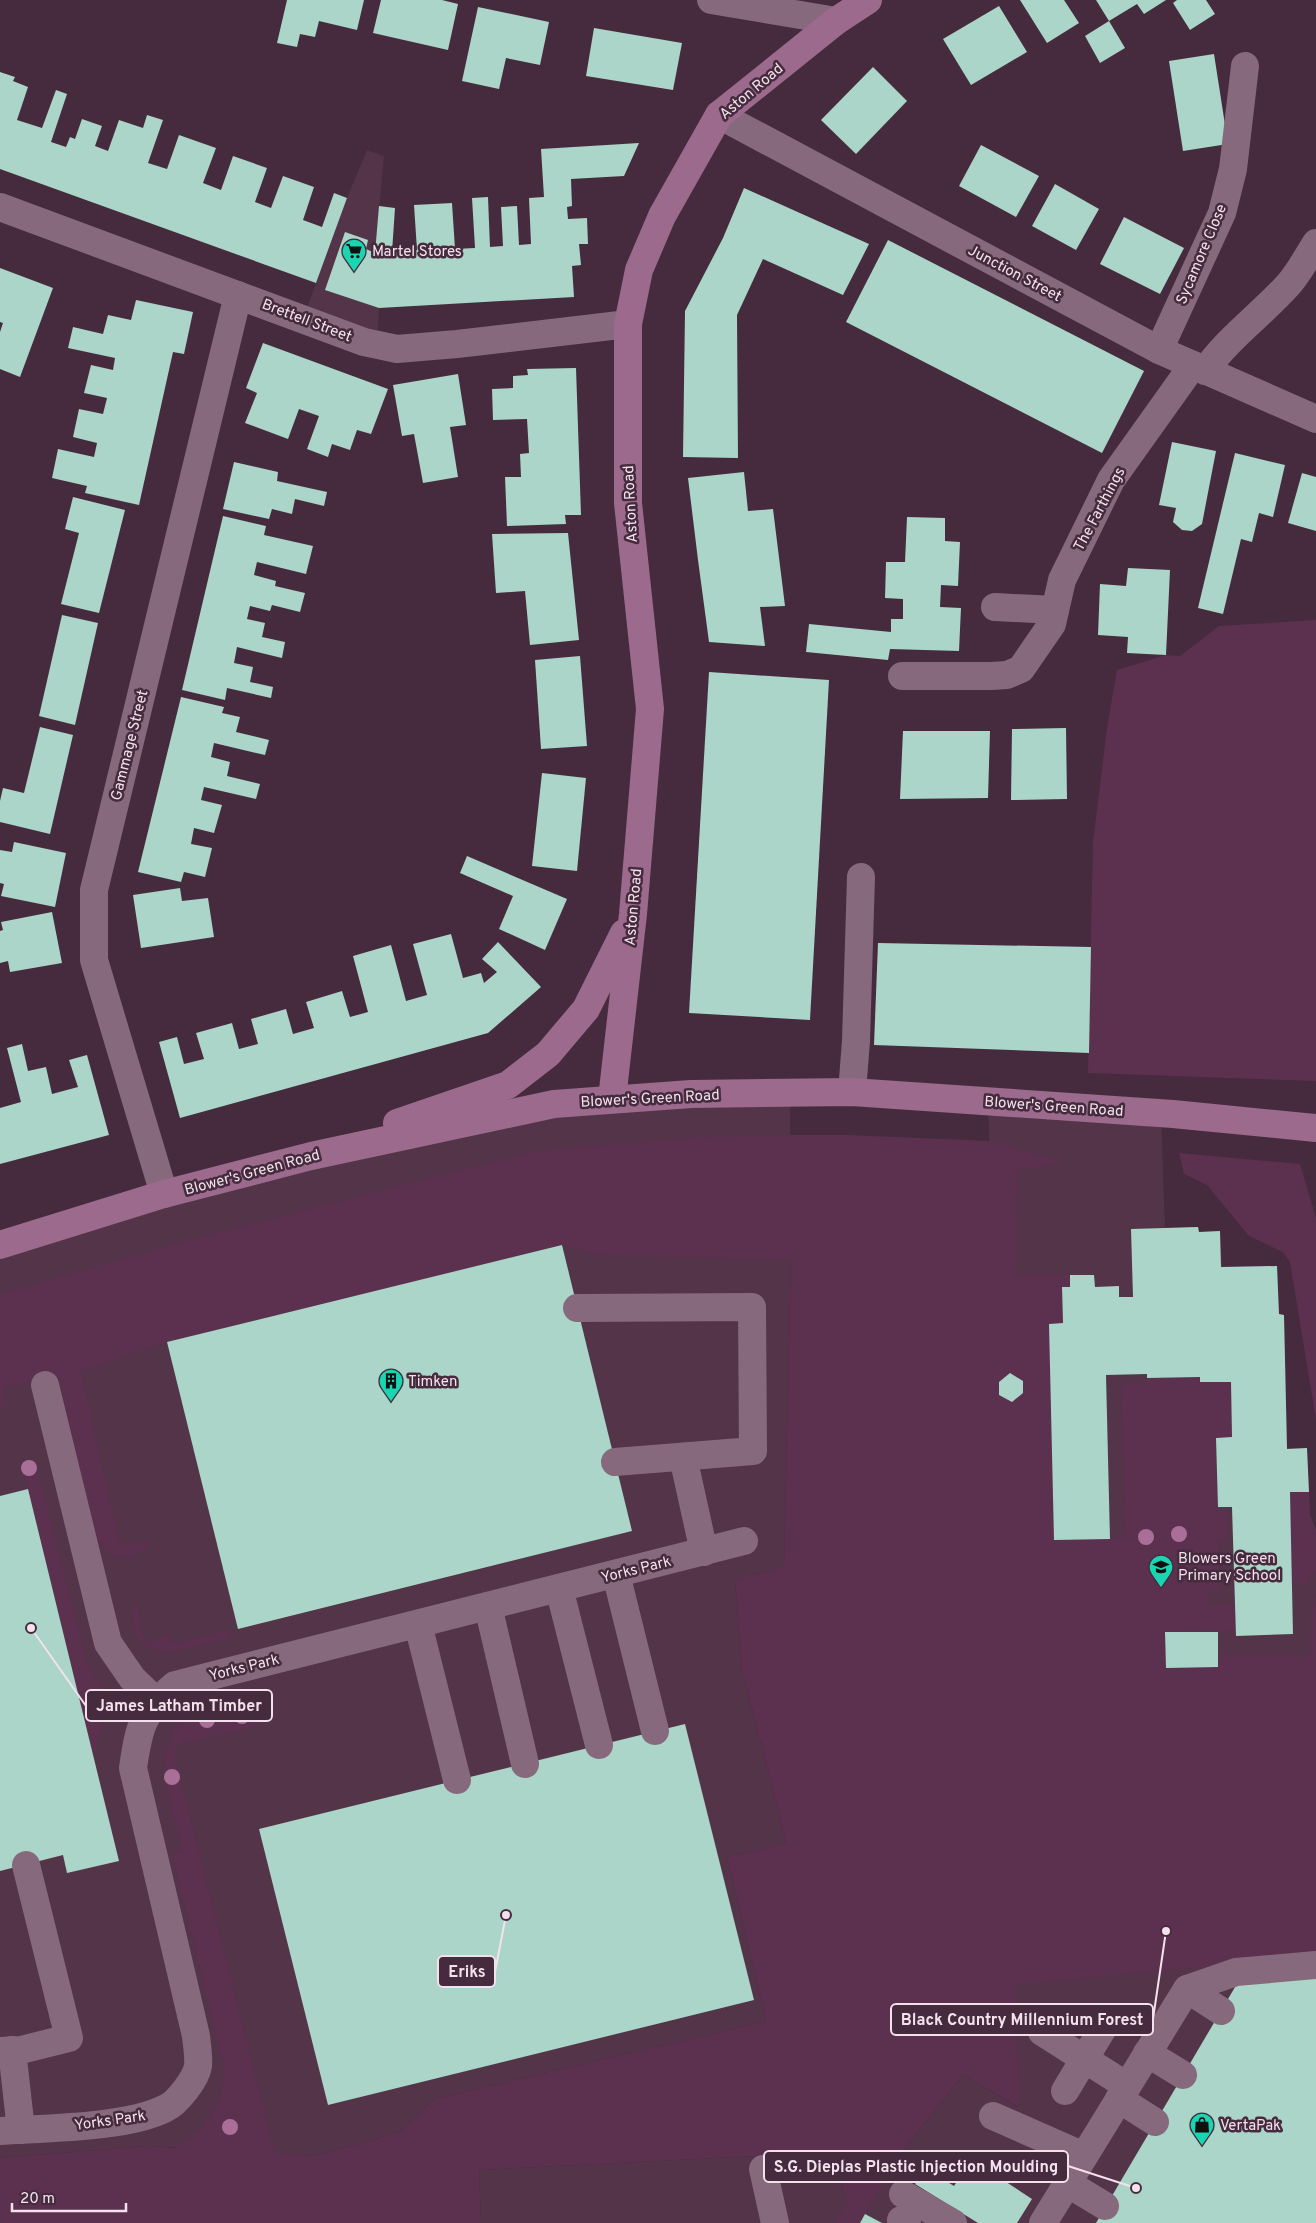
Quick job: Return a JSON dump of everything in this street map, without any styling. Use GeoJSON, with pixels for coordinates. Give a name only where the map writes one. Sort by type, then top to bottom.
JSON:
{"type":"FeatureCollection","features":[{"type":"Feature","properties":{"kind":"main road","name":"Aston Road"},"geometry":{"type":"LineString","coordinates":[[612,1100],[633,914],[650,708],[628,503],[628,324],[639,270],[662,216],[719,115],[836,21],[868,0]]}},
{"type":"Feature","properties":{"kind":"main road"},"geometry":{"type":"LineString","coordinates":[[311,1156],[443,1106],[508,1085],[548,1054],[586,1009],[633,914]]}},
{"type":"Feature","properties":{"kind":"main road","name":"Blower's Green Road"},"geometry":{"type":"LineString","coordinates":[[0,1245],[164,1194],[311,1156],[554,1104],[691,1094],[852,1092],[1173,1114],[1316,1128]]}},
{"type":"Feature","properties":{"kind":"street"},"geometry":{"type":"LineString","coordinates":[[711,0],[836,21]]}},
{"type":"Feature","properties":{"kind":"street","name":"Sycamore Close"},"geometry":{"type":"LineString","coordinates":[[1159,350],[1222,213],[1233,169],[1245,66]]}},
{"type":"Feature","properties":{"kind":"street","name":"Junction Street"},"geometry":{"type":"LineString","coordinates":[[719,115],[1159,350],[1316,419]]}},
{"type":"Feature","properties":{"kind":"street","name":"Brettell Street"},"geometry":{"type":"LineString","coordinates":[[0,207],[364,342],[397,349],[628,324]]}},
{"type":"Feature","properties":{"kind":"street","name":"The Farthings"},"geometry":{"type":"LineString","coordinates":[[902,676],[1007,675],[1021,669],[1052,624],[1062,580],[1111,480],[1199,368],[1248,326],[1289,283],[1316,243]]}},
{"type":"Feature","properties":{"kind":"street","name":"Gammage Street"},"geometry":{"type":"LineString","coordinates":[[164,1194],[94,960],[94,890],[238,295]]}},
{"type":"Feature","properties":{"kind":"street"},"geometry":{"type":"LineString","coordinates":[[995,607],[1055,610]]}},
{"type":"Feature","properties":{"kind":"street"},"geometry":{"type":"LineString","coordinates":[[852,1092],[856,1041],[861,877]]}},
{"type":"Feature","properties":{"kind":"street"},"geometry":{"type":"LineString","coordinates":[[577,1308],[752,1307],[753,1451],[615,1462]]}},
{"type":"Feature","properties":{"kind":"street"},"geometry":{"type":"LineString","coordinates":[[45,1385],[108,1643],[132,1678],[156,1701]]}},
{"type":"Feature","properties":{"kind":"street"},"geometry":{"type":"LineString","coordinates":[[683,1457],[704,1552]]}},
{"type":"Feature","properties":{"kind":"street","name":"Yorks Park"},"geometry":{"type":"LineString","coordinates":[[11,2131],[111,2122],[144,2117],[168,2108],[188,2088],[198,2068],[196,2036],[133,1768],[138,1733],[156,1701],[175,1685],[744,1541]]}},
{"type":"Feature","properties":{"kind":"street"},"geometry":{"type":"LineString","coordinates":[[616,1574],[654,1732]]}},
{"type":"Feature","properties":{"kind":"street"},"geometry":{"type":"LineString","coordinates":[[559,1588],[599,1745]]}},
{"type":"Feature","properties":{"kind":"street"},"geometry":{"type":"LineString","coordinates":[[488,1606],[525,1764]]}},
{"type":"Feature","properties":{"kind":"street"},"geometry":{"type":"LineString","coordinates":[[418,1624],[456,1780]]}},
{"type":"Feature","properties":{"kind":"street"},"geometry":{"type":"LineString","coordinates":[[11,2131],[6,2051],[69,2038],[26,1865]]}},
{"type":"Feature","properties":{"kind":"street"},"geometry":{"type":"LineString","coordinates":[[1043,2223],[1187,1989],[1236,1972],[1316,1965]]}},
{"type":"Feature","properties":{"kind":"street"},"geometry":{"type":"LineString","coordinates":[[1187,1989],[1221,2011]]}},
{"type":"Feature","properties":{"kind":"street"},"geometry":{"type":"LineString","coordinates":[[1065,2091],[1108,2020]]}},
{"type":"Feature","properties":{"kind":"street"},"geometry":{"type":"LineString","coordinates":[[1042,2032],[1084,2059],[1155,2122]]}},
{"type":"Feature","properties":{"kind":"street"},"geometry":{"type":"LineString","coordinates":[[1147,2054],[1183,2074]]}},
{"type":"Feature","properties":{"kind":"street"},"geometry":{"type":"LineString","coordinates":[[993,2116],[1084,2156]]}},
{"type":"Feature","properties":{"kind":"street"},"geometry":{"type":"LineString","coordinates":[[763,2168],[775,2223]]}},
{"type":"Feature","properties":{"kind":"street"},"geometry":{"type":"LineString","coordinates":[[1067,2183],[1105,2206]]}},
{"type":"Feature","properties":{"kind":"street"},"geometry":{"type":"LineString","coordinates":[[904,2212],[952,2223]]}},
{"type":"Feature","properties":{"kind":"shaded area"},"geometry":{"type":"Polygon","coordinates":[[[367,150],[384,156],[375,253],[379,308],[377,344],[303,319],[347,198],[367,150]]]}},
{"type":"Feature","properties":{"kind":"shaded area"},"geometry":{"type":"Polygon","coordinates":[[[1316,620],[1316,1081],[1088,1073],[1093,842],[1107,728],[1117,670],[1166,655],[1180,656],[1219,626],[1316,620]]]}},
{"type":"Feature","properties":{"kind":"shaded area"},"geometry":{"type":"Polygon","coordinates":[[[790,1093],[791,1259],[784,1567],[735,1579],[742,1669],[786,1843],[727,1857],[766,2021],[434,2099],[400,2132],[315,2156],[149,2146],[0,2158],[0,1245],[554,1104],[790,1093]]]}},
{"type":"Feature","properties":{"kind":"shaded area","name":"Blowers Green Primary School"},"geometry":{"type":"Polygon","coordinates":[[[988,1101],[1161,1113],[1165,1228],[1198,1227],[1199,1232],[1220,1231],[1222,1267],[1277,1266],[1279,1314],[1284,1315],[1287,1448],[1307,1448],[1310,1515],[1316,1530],[1316,2223],[481,2223],[479,2170],[832,2152],[847,2202],[865,2213],[902,2152],[963,2075],[1018,2107],[988,1101]]]}},
{"type":"Feature","properties":{"kind":"shaded area"},"geometry":{"type":"Polygon","coordinates":[[[848,1135],[991,1141],[1063,1162],[1018,1171],[1016,1275],[1070,1275],[1070,1287],[1062,1287],[1063,1323],[1049,1324],[1054,1540],[1126,1537],[1121,1384],[1146,1384],[1147,1378],[1200,1377],[1200,1382],[1231,1382],[1232,1437],[1216,1438],[1218,1507],[1227,1507],[1227,1539],[1218,1540],[1220,1591],[1208,1591],[1208,1605],[1235,1604],[1236,1631],[1165,1632],[1166,1667],[1218,1667],[1219,1655],[1310,1655],[1311,1620],[1316,1595],[1316,1956],[1016,1985],[1019,2107],[963,2075],[902,2152],[860,2223],[835,2223],[847,2202],[832,2152],[479,2170],[481,2223],[0,2223],[0,2158],[149,2146],[175,2148],[196,2133],[211,2116],[222,2091],[224,2068],[172,1854],[183,1850],[173,1815],[166,1775],[166,1756],[170,1738],[178,1723],[193,1712],[213,1705],[249,1697],[256,1727],[176,1745],[176,1761],[275,2153],[315,2156],[400,2132],[434,2099],[766,2021],[727,1857],[786,1843],[742,1669],[735,1579],[784,1567],[791,1260],[597,1255],[562,1245],[167,1342],[81,1372],[120,1545],[148,1540],[147,1549],[124,1557],[117,1556],[106,1550],[96,1537],[59,1377],[4,1387],[8,1406],[0,1408],[0,1294],[189,1240],[535,1151],[701,1137],[848,1135]]]}},
{"type":"Feature","properties":{"kind":"shaded area"},"geometry":{"type":"Polygon","coordinates":[[[1179,1153],[1300,1164],[1316,1218],[1316,1420],[1290,1262],[1283,1252],[1249,1236],[1207,1185],[1184,1174],[1179,1153]]]}},
{"type":"Feature","properties":{"kind":"shaded area"},"geometry":{"type":"Polygon","coordinates":[[[35,1459],[87,1663],[105,1693],[107,1709],[97,1741],[94,1760],[22,1462],[35,1459]]]}},
{"type":"Feature","properties":{"kind":"shaded area"},"geometry":{"type":"Polygon","coordinates":[[[1290,1492],[1309,1492],[1310,1515],[1316,1530],[1316,1571],[1306,1583],[1292,1585],[1290,1492]]]}},
{"type":"Feature","properties":{"kind":"shaded area"},"geometry":{"type":"Polygon","coordinates":[[[136,1601],[145,1642],[170,1635],[172,1644],[230,1630],[231,1637],[181,1650],[167,1651],[144,1645],[137,1636],[134,1627],[131,1610],[136,1601]]]}},
{"type":"Feature","properties":{"kind":"building"},"geometry":{"type":"Polygon","coordinates":[[[287,0],[364,0],[357,30],[319,21],[315,37],[300,34],[297,47],[277,43],[287,0]]]}},
{"type":"Feature","properties":{"kind":"building"},"geometry":{"type":"Polygon","coordinates":[[[381,0],[442,0],[458,4],[448,50],[373,33],[381,0]]]}},
{"type":"Feature","properties":{"kind":"building"},"geometry":{"type":"Polygon","coordinates":[[[1020,0],[1064,0],[1079,23],[1047,43],[1020,0]]]}},
{"type":"Feature","properties":{"kind":"building"},"geometry":{"type":"Polygon","coordinates":[[[1096,0],[1166,0],[1144,14],[1137,4],[1109,21],[1096,0]]]}},
{"type":"Feature","properties":{"kind":"building"},"geometry":{"type":"Polygon","coordinates":[[[1177,0],[1206,0],[1215,14],[1190,30],[1173,3],[1177,0]]]}},
{"type":"Feature","properties":{"kind":"building"},"geometry":{"type":"Polygon","coordinates":[[[999,6],[1027,52],[971,85],[943,39],[999,6]]]}},
{"type":"Feature","properties":{"kind":"building"},"geometry":{"type":"Polygon","coordinates":[[[478,7],[549,22],[540,65],[506,58],[499,89],[462,81],[478,7]]]}},
{"type":"Feature","properties":{"kind":"building"},"geometry":{"type":"Polygon","coordinates":[[[1109,21],[1125,48],[1100,63],[1085,36],[1109,21]]]}},
{"type":"Feature","properties":{"kind":"building"},"geometry":{"type":"Polygon","coordinates":[[[594,28],[682,43],[673,90],[586,76],[594,28]]]}},
{"type":"Feature","properties":{"kind":"building"},"geometry":{"type":"Polygon","coordinates":[[[1214,54],[1228,144],[1183,151],[1169,61],[1214,54]]]}},
{"type":"Feature","properties":{"kind":"building"},"geometry":{"type":"Polygon","coordinates":[[[873,67],[907,101],[856,154],[821,120],[873,67]]]}},
{"type":"Feature","properties":{"kind":"building"},"geometry":{"type":"Polygon","coordinates":[[[0,72],[15,77],[13,81],[28,87],[17,120],[42,128],[56,90],[67,94],[51,142],[66,147],[70,137],[75,139],[82,119],[102,126],[95,146],[108,151],[119,120],[143,128],[147,115],[163,120],[148,163],[167,169],[179,135],[216,148],[203,183],[221,190],[233,156],[267,168],[255,202],[271,208],[283,176],[314,187],[303,220],[322,227],[334,193],[347,198],[316,283],[0,169],[0,72]]]}},
{"type":"Feature","properties":{"kind":"building"},"geometry":{"type":"Polygon","coordinates":[[[639,143],[624,176],[571,179],[572,206],[567,207],[568,219],[587,218],[588,244],[579,244],[581,265],[572,266],[574,297],[379,308],[325,290],[345,232],[368,240],[366,249],[375,253],[379,206],[395,208],[392,252],[417,250],[414,205],[452,203],[455,249],[475,248],[472,198],[488,197],[490,247],[503,246],[501,207],[517,206],[519,245],[531,244],[529,198],[544,197],[541,149],[639,143]]]}},
{"type":"Feature","properties":{"kind":"building"},"geometry":{"type":"Polygon","coordinates":[[[981,145],[1039,176],[1016,217],[959,186],[981,145]]]}},
{"type":"Feature","properties":{"kind":"building"},"geometry":{"type":"Polygon","coordinates":[[[1055,184],[1099,209],[1076,250],[1032,226],[1055,184]]]}},
{"type":"Feature","properties":{"kind":"building"},"geometry":{"type":"Polygon","coordinates":[[[744,188],[869,244],[843,295],[763,259],[737,315],[738,458],[683,457],[685,311],[723,238],[744,188]]]}},
{"type":"Feature","properties":{"kind":"building"},"geometry":{"type":"Polygon","coordinates":[[[1124,217],[1184,248],[1160,294],[1100,264],[1124,217]]]}},
{"type":"Feature","properties":{"kind":"building"},"geometry":{"type":"Polygon","coordinates":[[[888,240],[1144,371],[1102,453],[846,322],[888,240]]]}},
{"type":"Feature","properties":{"kind":"building"},"geometry":{"type":"Polygon","coordinates":[[[0,268],[53,288],[20,377],[0,369],[0,332],[3,323],[0,322],[0,268]]]}},
{"type":"Feature","properties":{"kind":"building"},"geometry":{"type":"Polygon","coordinates":[[[136,300],[193,312],[184,354],[173,352],[139,505],[85,493],[87,486],[52,478],[58,449],[94,457],[97,443],[73,437],[79,409],[103,414],[107,398],[84,393],[91,365],[113,370],[115,358],[68,348],[73,327],[103,334],[108,315],[131,320],[136,300]]]}},
{"type":"Feature","properties":{"kind":"building"},"geometry":{"type":"Polygon","coordinates":[[[263,343],[388,389],[371,434],[357,430],[350,450],[332,444],[328,457],[307,449],[319,416],[299,409],[288,439],[245,423],[257,393],[246,388],[263,343]]]}},
{"type":"Feature","properties":{"kind":"building"},"geometry":{"type":"Polygon","coordinates":[[[576,368],[581,515],[565,515],[566,524],[507,526],[505,477],[521,477],[520,454],[529,453],[527,419],[493,420],[492,389],[513,388],[513,376],[528,375],[527,369],[576,368]]]}},
{"type":"Feature","properties":{"kind":"building"},"geometry":{"type":"Polygon","coordinates":[[[458,374],[466,425],[450,427],[458,477],[423,483],[414,434],[402,436],[393,385],[458,374]]]}},
{"type":"Feature","properties":{"kind":"building"},"geometry":{"type":"Polygon","coordinates":[[[1172,442],[1216,451],[1202,524],[1192,531],[1182,530],[1173,522],[1176,508],[1159,505],[1172,442]]]}},
{"type":"Feature","properties":{"kind":"building"},"geometry":{"type":"Polygon","coordinates":[[[1235,453],[1285,465],[1273,517],[1259,513],[1252,542],[1241,539],[1223,614],[1198,608],[1235,453]]]}},
{"type":"Feature","properties":{"kind":"building"},"geometry":{"type":"Polygon","coordinates":[[[234,462],[278,472],[277,481],[327,492],[324,506],[295,499],[292,514],[272,509],[269,519],[223,509],[234,462]]]}},
{"type":"Feature","properties":{"kind":"building"},"geometry":{"type":"Polygon","coordinates":[[[744,472],[748,511],[773,509],[785,606],[760,607],[765,646],[709,642],[688,478],[744,472]]]}},
{"type":"Feature","properties":{"kind":"building"},"geometry":{"type":"Polygon","coordinates":[[[1302,473],[1316,477],[1316,531],[1288,523],[1302,473]]]}},
{"type":"Feature","properties":{"kind":"building"},"geometry":{"type":"Polygon","coordinates":[[[73,497],[125,510],[99,613],[61,604],[79,533],[65,529],[73,497]]]}},
{"type":"Feature","properties":{"kind":"building"},"geometry":{"type":"Polygon","coordinates":[[[223,516],[266,526],[264,535],[313,546],[306,574],[257,562],[254,575],[276,581],[275,586],[305,593],[300,612],[272,605],[270,611],[250,606],[247,619],[265,623],[262,637],[285,642],[282,658],[237,647],[234,663],[253,667],[250,682],[273,687],[271,698],[227,688],[225,700],[182,690],[223,516]]]}},
{"type":"Feature","properties":{"kind":"building"},"geometry":{"type":"Polygon","coordinates":[[[907,517],[945,518],[945,541],[960,542],[958,586],[941,585],[940,607],[961,608],[959,651],[890,649],[888,660],[806,652],[809,624],[891,632],[891,619],[903,619],[903,599],[885,598],[886,562],[905,562],[907,517]]]}},
{"type":"Feature","properties":{"kind":"building"},"geometry":{"type":"Polygon","coordinates":[[[568,533],[579,640],[530,645],[525,591],[496,593],[492,534],[568,533]]]}},
{"type":"Feature","properties":{"kind":"building"},"geometry":{"type":"Polygon","coordinates":[[[1128,568],[1170,570],[1166,655],[1127,653],[1128,637],[1098,635],[1100,584],[1126,586],[1128,568]]]}},
{"type":"Feature","properties":{"kind":"building"},"geometry":{"type":"Polygon","coordinates":[[[62,615],[98,623],[75,725],[39,716],[62,615]]]}},
{"type":"Feature","properties":{"kind":"building"},"geometry":{"type":"Polygon","coordinates":[[[580,656],[587,746],[541,749],[535,660],[580,656]]]}},
{"type":"Feature","properties":{"kind":"building"},"geometry":{"type":"Polygon","coordinates":[[[709,672],[829,680],[810,1020],[689,1013],[709,672]]]}},
{"type":"Feature","properties":{"kind":"building"},"geometry":{"type":"Polygon","coordinates":[[[181,697],[224,707],[222,713],[240,717],[236,732],[269,740],[265,755],[214,743],[211,757],[230,762],[227,776],[260,784],[256,799],[204,787],[201,800],[222,805],[214,833],[194,828],[191,844],[212,848],[205,877],[184,872],[181,882],[138,872],[181,697]]]}},
{"type":"Feature","properties":{"kind":"building"},"geometry":{"type":"Polygon","coordinates":[[[40,727],[73,735],[50,834],[0,822],[0,801],[3,788],[24,793],[40,727]]]}},
{"type":"Feature","properties":{"kind":"building"},"geometry":{"type":"Polygon","coordinates":[[[1066,728],[1067,799],[1011,800],[1012,729],[1066,728]]]}},
{"type":"Feature","properties":{"kind":"building"},"geometry":{"type":"Polygon","coordinates":[[[903,731],[990,731],[988,798],[900,799],[903,731]]]}},
{"type":"Feature","properties":{"kind":"building"},"geometry":{"type":"Polygon","coordinates":[[[542,773],[586,778],[577,871],[532,866],[542,773]]]}},
{"type":"Feature","properties":{"kind":"building"},"geometry":{"type":"Polygon","coordinates":[[[14,842],[66,853],[55,907],[1,896],[4,884],[0,883],[0,850],[12,852],[14,842]]]}},
{"type":"Feature","properties":{"kind":"building"},"geometry":{"type":"Polygon","coordinates":[[[467,856],[567,899],[545,950],[499,929],[513,896],[460,873],[467,856]]]}},
{"type":"Feature","properties":{"kind":"building"},"geometry":{"type":"Polygon","coordinates":[[[180,888],[182,901],[208,898],[214,937],[141,948],[133,895],[180,888]]]}},
{"type":"Feature","properties":{"kind":"building"},"geometry":{"type":"Polygon","coordinates":[[[52,912],[62,963],[10,972],[8,961],[0,963],[0,931],[3,930],[1,922],[52,912]]]}},
{"type":"Feature","properties":{"kind":"building"},"geometry":{"type":"Polygon","coordinates":[[[451,934],[463,978],[481,973],[484,983],[497,972],[482,959],[498,942],[541,987],[488,1033],[180,1118],[159,1042],[177,1037],[184,1064],[204,1059],[196,1033],[232,1023],[239,1049],[258,1044],[251,1019],[286,1009],[293,1034],[314,1028],[306,1002],[342,991],[350,1017],[368,1012],[353,956],[391,945],[406,1001],[427,995],[413,944],[451,934]]]}},
{"type":"Feature","properties":{"kind":"building"},"geometry":{"type":"Polygon","coordinates":[[[878,943],[1091,947],[1089,1053],[874,1045],[878,943]]]}},
{"type":"Feature","properties":{"kind":"building"},"geometry":{"type":"Polygon","coordinates":[[[22,1044],[28,1071],[46,1067],[52,1094],[78,1087],[69,1060],[87,1055],[109,1135],[0,1164],[0,1108],[21,1102],[7,1048],[22,1044]]]}},
{"type":"Feature","properties":{"kind":"building","name":"Blowers Green Primary School"},"geometry":{"type":"Polygon","coordinates":[[[1198,1227],[1199,1232],[1220,1231],[1221,1267],[1277,1266],[1279,1314],[1284,1315],[1287,1449],[1307,1448],[1309,1492],[1290,1492],[1293,1634],[1236,1636],[1232,1507],[1218,1507],[1216,1438],[1232,1437],[1231,1382],[1200,1382],[1200,1377],[1147,1378],[1147,1374],[1106,1375],[1110,1539],[1054,1540],[1049,1324],[1063,1323],[1062,1287],[1070,1287],[1070,1275],[1094,1275],[1095,1287],[1119,1286],[1119,1297],[1133,1297],[1131,1229],[1198,1227]]]}},
{"type":"Feature","properties":{"kind":"building","name":"Timken"},"geometry":{"type":"Polygon","coordinates":[[[562,1245],[632,1531],[238,1629],[167,1342],[562,1245]]]}},
{"type":"Feature","properties":{"kind":"building"},"geometry":{"type":"Polygon","coordinates":[[[1010,1373],[1023,1381],[1023,1393],[1012,1402],[999,1395],[999,1382],[1010,1373]]]}},
{"type":"Feature","properties":{"kind":"building"},"geometry":{"type":"Polygon","coordinates":[[[28,1489],[119,1861],[67,1873],[63,1855],[0,1871],[0,1496],[28,1489]]]}},
{"type":"Feature","properties":{"kind":"building"},"geometry":{"type":"Polygon","coordinates":[[[1165,1632],[1218,1632],[1218,1667],[1166,1668],[1165,1632]]]}},
{"type":"Feature","properties":{"kind":"building"},"geometry":{"type":"Polygon","coordinates":[[[685,1724],[754,2000],[328,2105],[259,1829],[685,1724]]]}},
{"type":"Feature","properties":{"kind":"building"},"geometry":{"type":"Polygon","coordinates":[[[1316,1972],[1316,2223],[1096,2223],[1238,1982],[1316,1972]]]}},
{"type":"Feature","properties":{"kind":"building"},"geometry":{"type":"Polygon","coordinates":[[[971,2159],[1032,2199],[1017,2223],[978,2223],[915,2184],[925,2168],[954,2186],[971,2159]]]}},
{"type":"Feature","properties":{"kind":"building"},"geometry":{"type":"Polygon","coordinates":[[[865,2214],[882,2223],[860,2223],[865,2214]]]}},
{"type":"Feature","properties":{"kind":"place","name":"Martel Stores"},"geometry":{"type":"Point","coordinates":[354,272]}},
{"type":"Feature","properties":{"kind":"place","name":"Timken"},"geometry":{"type":"Point","coordinates":[391,1402]}},
{"type":"Feature","properties":{"kind":"place","name":"Blowers Green Primary School"},"geometry":{"type":"Point","coordinates":[1161,1588]}},
{"type":"Feature","properties":{"kind":"place","name":"James Latham Timber"},"geometry":{"type":"Point","coordinates":[31,1628]}},
{"type":"Feature","properties":{"kind":"place","name":"Eriks"},"geometry":{"type":"Point","coordinates":[506,1915]}},
{"type":"Feature","properties":{"kind":"place","name":"Black Country Millennium Forest"},"geometry":{"type":"Point","coordinates":[1166,1931]}},
{"type":"Feature","properties":{"kind":"place","name":"VertaPak"},"geometry":{"type":"Point","coordinates":[1202,2146]}},
{"type":"Feature","properties":{"kind":"place","name":"S.G. Dieplas Plastic Injection Moulding"},"geometry":{"type":"Point","coordinates":[1136,2188]}}]}
